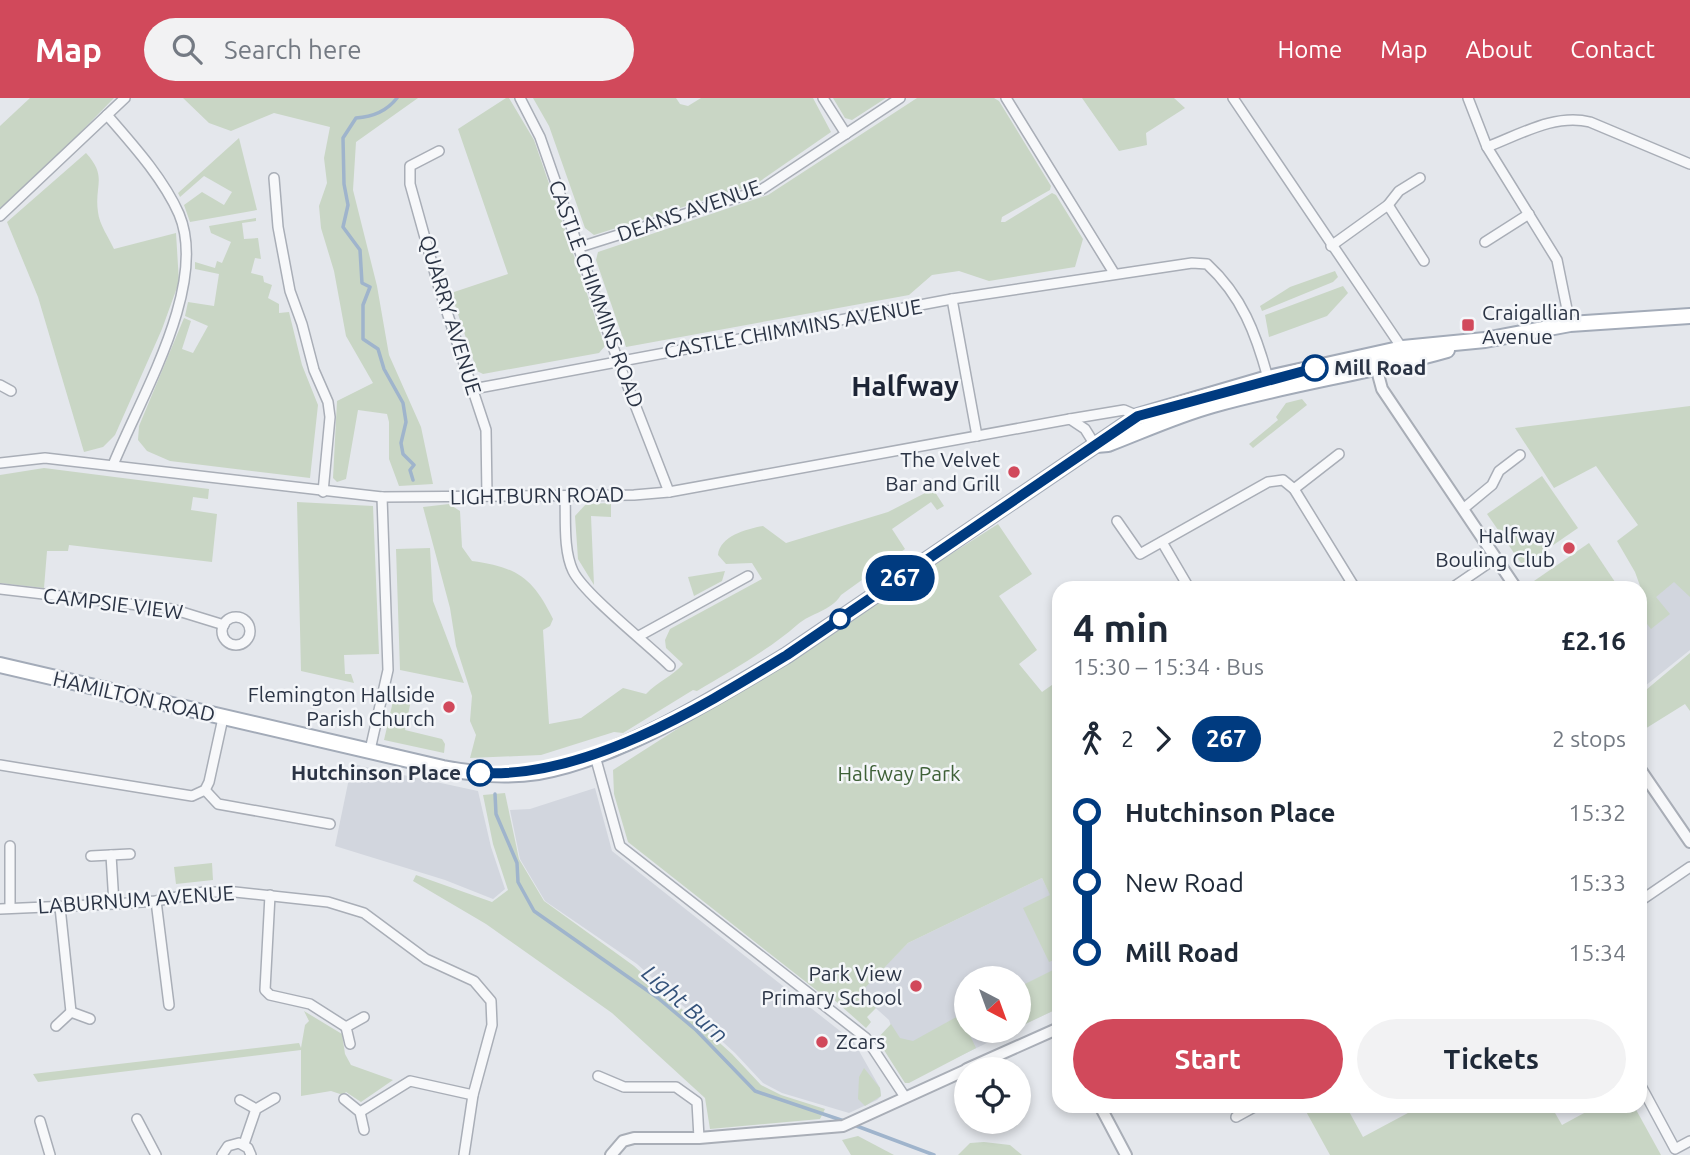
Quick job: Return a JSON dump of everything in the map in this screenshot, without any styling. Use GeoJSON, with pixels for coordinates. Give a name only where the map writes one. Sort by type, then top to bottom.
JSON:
{"type":"FeatureCollection","features":[{"type":"Feature","properties":{"kind":"main road","name":"HAMILTON ROAD"},"geometry":{"type":"LineString","coordinates":[[1095,445],[1108,444],[1211,405],[1346,373],[1405,355],[1570,324],[1690,316]]}},
{"type":"Feature","properties":{"kind":"main road","name":"HAMILTON ROAD"},"geometry":{"type":"LineString","coordinates":[[0,665],[470,773],[538,772],[595,756],[734,687],[787,655],[1138,416],[1268,378],[1375,363]]}},
{"type":"Feature","properties":{"kind":"street"},"geometry":{"type":"LineString","coordinates":[[0,216],[125,98]]}},
{"type":"Feature","properties":{"kind":"street","name":"CASTLE CHIMMINS ROAD"},"geometry":{"type":"LineString","coordinates":[[520,98],[540,137],[618,360],[669,492]]}},
{"type":"Feature","properties":{"kind":"street"},"geometry":{"type":"LineString","coordinates":[[823,98],[846,134]]}},
{"type":"Feature","properties":{"kind":"street","name":"DEANS AVENUE"},"geometry":{"type":"LineString","coordinates":[[580,247],[761,190],[900,98]]}},
{"type":"Feature","properties":{"kind":"street"},"geometry":{"type":"LineString","coordinates":[[1006,98],[1114,273]]}},
{"type":"Feature","properties":{"kind":"street"},"geometry":{"type":"LineString","coordinates":[[1233,98],[1405,355]]}},
{"type":"Feature","properties":{"kind":"street"},"geometry":{"type":"LineString","coordinates":[[1468,98],[1487,147],[1558,260],[1570,324]]}},
{"type":"Feature","properties":{"kind":"street"},"geometry":{"type":"LineString","coordinates":[[107,115],[170,195],[187,245],[187,267],[180,306],[113,465]]}},
{"type":"Feature","properties":{"kind":"street"},"geometry":{"type":"LineString","coordinates":[[1487,147],[1558,121],[1572,119],[1590,122],[1690,164]]}},
{"type":"Feature","properties":{"kind":"street","name":"QUARRY AVENUE"},"geometry":{"type":"LineString","coordinates":[[439,150],[410,166],[410,184],[439,288],[486,430],[486,496]]}},
{"type":"Feature","properties":{"kind":"street"},"geometry":{"type":"LineString","coordinates":[[274,178],[278,227],[290,291],[302,324],[313,370],[329,410],[323,492]]}},
{"type":"Feature","properties":{"kind":"street"},"geometry":{"type":"LineString","coordinates":[[1331,246],[1388,205],[1399,191],[1420,178]]}},
{"type":"Feature","properties":{"kind":"street"},"geometry":{"type":"LineString","coordinates":[[1388,205],[1424,261]]}},
{"type":"Feature","properties":{"kind":"street"},"geometry":{"type":"LineString","coordinates":[[1485,242],[1529,214]]}},
{"type":"Feature","properties":{"kind":"street","name":"CASTLE CHIMMINS AVENUE"},"geometry":{"type":"LineString","coordinates":[[473,389],[952,299],[1192,263],[1207,264],[1233,294],[1255,329],[1268,378]]}},
{"type":"Feature","properties":{"kind":"street"},"geometry":{"type":"LineString","coordinates":[[952,299],[977,436]]}},
{"type":"Feature","properties":{"kind":"street"},"geometry":{"type":"LineString","coordinates":[[1375,363],[1382,389],[1511,581]]}},
{"type":"Feature","properties":{"kind":"street"},"geometry":{"type":"LineString","coordinates":[[0,385],[11,391]]}},
{"type":"Feature","properties":{"kind":"street","name":"LIGHTBURN ROAD"},"geometry":{"type":"LineString","coordinates":[[0,463],[45,458],[382,497],[565,496],[669,492],[1124,410],[1138,416]]}},
{"type":"Feature","properties":{"kind":"street"},"geometry":{"type":"LineString","coordinates":[[1070,419],[1085,429],[1095,445]]}},
{"type":"Feature","properties":{"kind":"street"},"geometry":{"type":"LineString","coordinates":[[1294,489],[1339,454]]}},
{"type":"Feature","properties":{"kind":"street"},"geometry":{"type":"LineString","coordinates":[[1463,509],[1492,485],[1499,471],[1520,455]]}},
{"type":"Feature","properties":{"kind":"street"},"geometry":{"type":"LineString","coordinates":[[1117,521],[1140,554],[1268,482],[1283,481],[1294,489],[1351,581]]}},
{"type":"Feature","properties":{"kind":"street"},"geometry":{"type":"LineString","coordinates":[[565,496],[568,548],[573,572],[670,666]]}},
{"type":"Feature","properties":{"kind":"street"},"geometry":{"type":"LineString","coordinates":[[370,750],[388,670],[382,497]]}},
{"type":"Feature","properties":{"kind":"street"},"geometry":{"type":"LineString","coordinates":[[1162,542],[1185,581]]}},
{"type":"Feature","properties":{"kind":"street"},"geometry":{"type":"LineString","coordinates":[[1462,581],[1496,558]]}},
{"type":"Feature","properties":{"kind":"street"},"geometry":{"type":"LineString","coordinates":[[639,636],[748,576]]}},
{"type":"Feature","properties":{"kind":"street","name":"CAMPSIE VIEW"},"geometry":{"type":"LineString","coordinates":[[0,589],[172,610],[224,625]]}},
{"type":"Feature","properties":{"kind":"street"},"geometry":{"type":"LineString","coordinates":[[205,790],[223,718]]}},
{"type":"Feature","properties":{"kind":"street"},"geometry":{"type":"LineString","coordinates":[[595,756],[620,846],[866,1038],[905,1097]]}},
{"type":"Feature","properties":{"kind":"street"},"geometry":{"type":"LineString","coordinates":[[0,765],[192,796],[205,790]]}},
{"type":"Feature","properties":{"kind":"street"},"geometry":{"type":"LineString","coordinates":[[1647,779],[1690,842]]}},
{"type":"Feature","properties":{"kind":"street"},"geometry":{"type":"LineString","coordinates":[[205,790],[218,804],[330,824]]}},
{"type":"Feature","properties":{"kind":"street"},"geometry":{"type":"LineString","coordinates":[[5,908],[10,846]]}},
{"type":"Feature","properties":{"kind":"street"},"geometry":{"type":"LineString","coordinates":[[91,856],[130,853]]}},
{"type":"Feature","properties":{"kind":"street"},"geometry":{"type":"LineString","coordinates":[[111,855],[114,904]]}},
{"type":"Feature","properties":{"kind":"street"},"geometry":{"type":"LineString","coordinates":[[1647,896],[1690,867]]}},
{"type":"Feature","properties":{"kind":"street","name":"LABURNUM AVENUE"},"geometry":{"type":"LineString","coordinates":[[5,908],[156,901],[204,892],[270,895],[328,902],[364,913],[426,959],[474,981],[492,1001],[492,1025],[473,1095]]}},
{"type":"Feature","properties":{"kind":"street"},"geometry":{"type":"LineString","coordinates":[[270,895],[265,989],[270,995],[310,1004],[346,1027],[350,1044]]}},
{"type":"Feature","properties":{"kind":"street"},"geometry":{"type":"LineString","coordinates":[[156,901],[169,1005]]}},
{"type":"Feature","properties":{"kind":"street"},"geometry":{"type":"LineString","coordinates":[[60,907],[71,1012]]}},
{"type":"Feature","properties":{"kind":"street"},"geometry":{"type":"LineString","coordinates":[[71,1012],[90,1019]]}},
{"type":"Feature","properties":{"kind":"street"},"geometry":{"type":"LineString","coordinates":[[56,1026],[71,1012]]}},
{"type":"Feature","properties":{"kind":"street"},"geometry":{"type":"LineString","coordinates":[[346,1027],[364,1017]]}},
{"type":"Feature","properties":{"kind":"street"},"geometry":{"type":"LineString","coordinates":[[995,1057],[1052,1033]]}},
{"type":"Feature","properties":{"kind":"street"},"geometry":{"type":"LineString","coordinates":[[611,1155],[623,1142],[634,1138],[699,1138],[843,1126],[954,1075]]}},
{"type":"Feature","properties":{"kind":"street"},"geometry":{"type":"LineString","coordinates":[[598,1076],[624,1087],[676,1087],[697,1102],[699,1138]]}},
{"type":"Feature","properties":{"kind":"street"},"geometry":{"type":"LineString","coordinates":[[360,1112],[410,1081],[473,1095],[464,1155]]}},
{"type":"Feature","properties":{"kind":"street"},"geometry":{"type":"LineString","coordinates":[[1647,1097],[1675,1149],[1690,1141]]}},
{"type":"Feature","properties":{"kind":"street"},"geometry":{"type":"LineString","coordinates":[[244,1144],[256,1109],[275,1098]]}},
{"type":"Feature","properties":{"kind":"street"},"geometry":{"type":"LineString","coordinates":[[344,1099],[360,1112],[364,1130]]}},
{"type":"Feature","properties":{"kind":"street"},"geometry":{"type":"LineString","coordinates":[[240,1101],[256,1109]]}},
{"type":"Feature","properties":{"kind":"street"},"geometry":{"type":"LineString","coordinates":[[1104,1113],[1126,1155]]}},
{"type":"Feature","properties":{"kind":"street"},"geometry":{"type":"LineString","coordinates":[[1236,1117],[1243,1113]]}},
{"type":"Feature","properties":{"kind":"street"},"geometry":{"type":"LineString","coordinates":[[137,1119],[156,1155]]}},
{"type":"Feature","properties":{"kind":"street"},"geometry":{"type":"LineString","coordinates":[[40,1121],[50,1155]]}},
{"type":"Feature","properties":{"kind":"street"},"geometry":{"type":"LineString","coordinates":[[222,1155],[233,1143],[244,1144]]}},
{"type":"Feature","properties":{"kind":"street"},"geometry":{"type":"LineString","coordinates":[[244,1144],[251,1155]]}},
{"type":"Feature","properties":{"kind":"shaded area"},"geometry":{"type":"Polygon","coordinates":[[[1690,553],[1690,650],[1647,684],[1647,592],[1677,572],[1690,553]]]}},
{"type":"Feature","properties":{"kind":"shaded area"},"geometry":{"type":"Polygon","coordinates":[[[352,764],[478,791],[491,847],[505,889],[493,899],[445,880],[335,846],[352,764]]]}},
{"type":"Feature","properties":{"kind":"shaded area"},"geometry":{"type":"Polygon","coordinates":[[[595,788],[612,851],[854,1042],[880,1088],[881,1096],[877,1100],[849,1113],[782,1093],[763,1083],[735,1053],[637,964],[545,901],[520,859],[510,810],[530,809],[595,788]]]}},
{"type":"Feature","properties":{"kind":"shaded area","name":"Park View Primary School"},"geometry":{"type":"Polygon","coordinates":[[[1042,878],[1052,898],[1052,1011],[1031,1021],[1031,966],[954,966],[954,1043],[987,1043],[910,1080],[889,1020],[859,993],[908,943],[1042,878]]]}},
{"type":"Feature","properties":{"kind":"green space"},"geometry":{"type":"Polygon","coordinates":[[[30,98],[114,98],[25,189],[0,208],[0,126],[30,98]]]}},
{"type":"Feature","properties":{"kind":"green space"},"geometry":{"type":"Polygon","coordinates":[[[183,98],[418,98],[356,142],[353,190],[377,286],[389,355],[421,427],[433,484],[399,486],[389,459],[387,414],[358,410],[346,479],[337,482],[333,478],[337,401],[373,383],[346,336],[334,271],[321,228],[319,206],[327,183],[324,158],[330,127],[274,113],[231,131],[209,123],[183,98]]]}},
{"type":"Feature","properties":{"kind":"green space"},"geometry":{"type":"Polygon","coordinates":[[[509,98],[534,140],[605,346],[599,353],[483,374],[477,371],[451,293],[508,274],[458,129],[509,98]]]}},
{"type":"Feature","properties":{"kind":"green space"},"geometry":{"type":"Polygon","coordinates":[[[533,98],[676,98],[680,104],[688,106],[701,98],[813,98],[831,132],[756,184],[594,235],[585,228],[549,126],[533,98]]]}},
{"type":"Feature","properties":{"kind":"green space"},"geometry":{"type":"Polygon","coordinates":[[[833,98],[886,98],[852,120],[845,118],[833,98]]]}},
{"type":"Feature","properties":{"kind":"green space"},"geometry":{"type":"Polygon","coordinates":[[[917,98],[994,98],[999,101],[1051,186],[1050,190],[1002,217],[1001,222],[1052,193],[1056,195],[1083,239],[1075,267],[989,281],[959,271],[932,275],[909,295],[626,347],[596,260],[598,252],[768,195],[917,98]]]}},
{"type":"Feature","properties":{"kind":"green space"},"geometry":{"type":"Polygon","coordinates":[[[1082,98],[1174,98],[1185,108],[1146,133],[1147,145],[1119,151],[1082,98]]]}},
{"type":"Feature","properties":{"kind":"green space"},"geometry":{"type":"Polygon","coordinates":[[[239,138],[257,210],[190,222],[184,205],[202,192],[224,205],[232,192],[204,176],[180,197],[178,193],[239,138]]]}},
{"type":"Feature","properties":{"kind":"green space"},"geometry":{"type":"Polygon","coordinates":[[[86,153],[97,169],[99,217],[114,249],[176,233],[179,282],[162,329],[115,435],[103,447],[84,452],[38,297],[7,222],[86,153]]]}},
{"type":"Feature","properties":{"kind":"green space"},"geometry":{"type":"Polygon","coordinates":[[[256,218],[256,221],[242,223],[244,239],[258,238],[261,259],[255,258],[251,273],[263,276],[264,282],[272,285],[268,298],[279,304],[279,313],[289,312],[302,365],[318,405],[310,478],[170,461],[147,451],[138,440],[139,426],[184,318],[191,321],[182,349],[193,353],[208,326],[185,316],[188,302],[214,306],[219,274],[195,269],[195,262],[215,268],[217,261],[222,263],[231,242],[211,233],[209,226],[256,218]]]}},
{"type":"Feature","properties":{"kind":"green space"},"geometry":{"type":"Polygon","coordinates":[[[1335,271],[1338,277],[1333,282],[1262,311],[1260,306],[1290,287],[1335,271]]]}},
{"type":"Feature","properties":{"kind":"green space"},"geometry":{"type":"Polygon","coordinates":[[[1343,286],[1348,293],[1327,316],[1269,337],[1265,315],[1343,286]]]}},
{"type":"Feature","properties":{"kind":"green space"},"geometry":{"type":"Polygon","coordinates":[[[1302,399],[1307,405],[1253,448],[1249,444],[1278,420],[1276,417],[1286,403],[1302,399]]]}},
{"type":"Feature","properties":{"kind":"green space"},"geometry":{"type":"Polygon","coordinates":[[[1690,406],[1690,597],[1674,582],[1656,597],[1670,614],[1651,629],[1647,624],[1647,581],[1638,581],[1617,541],[1638,525],[1596,466],[1554,488],[1515,428],[1690,406]]]}},
{"type":"Feature","properties":{"kind":"green space"},"geometry":{"type":"Polygon","coordinates":[[[44,468],[209,489],[208,499],[193,497],[191,510],[217,514],[212,562],[69,545],[68,551],[47,551],[44,588],[0,583],[0,475],[44,468]]]}},
{"type":"Feature","properties":{"kind":"green space"},"geometry":{"type":"Polygon","coordinates":[[[1542,476],[1578,528],[1523,566],[1487,514],[1542,476]]]}},
{"type":"Feature","properties":{"kind":"green space"},"geometry":{"type":"Polygon","coordinates":[[[933,489],[944,506],[937,510],[931,502],[892,529],[905,549],[841,595],[832,605],[697,691],[693,690],[623,733],[614,732],[541,755],[470,758],[476,735],[470,721],[472,696],[456,646],[450,608],[423,507],[449,504],[460,511],[462,547],[472,561],[512,571],[530,584],[546,605],[553,619],[550,626],[543,630],[549,724],[581,718],[623,688],[646,694],[683,664],[666,648],[665,640],[670,629],[762,579],[752,563],[726,564],[718,555],[723,543],[729,538],[742,531],[763,526],[786,543],[888,512],[933,489]]]}},
{"type":"Feature","properties":{"kind":"green space"},"geometry":{"type":"Polygon","coordinates":[[[297,502],[373,506],[379,654],[344,655],[345,674],[351,674],[354,683],[301,671],[297,502]]]}},
{"type":"Feature","properties":{"kind":"green space"},"geometry":{"type":"Polygon","coordinates":[[[611,503],[611,517],[591,516],[594,585],[578,559],[575,516],[586,504],[611,503]]]}},
{"type":"Feature","properties":{"kind":"green space","name":"Halfway Park"},"geometry":{"type":"Polygon","coordinates":[[[998,524],[1032,574],[999,596],[1037,650],[1019,664],[1042,692],[1052,685],[1052,961],[1049,962],[1023,908],[1050,895],[1042,878],[908,943],[860,993],[876,1008],[867,1017],[871,1022],[866,1028],[824,991],[820,993],[628,842],[614,794],[613,770],[998,524]]]}},
{"type":"Feature","properties":{"kind":"green space"},"geometry":{"type":"Polygon","coordinates":[[[1589,543],[1614,581],[1534,581],[1589,543]]]}},
{"type":"Feature","properties":{"kind":"green space"},"geometry":{"type":"Polygon","coordinates":[[[430,548],[433,601],[464,683],[400,670],[396,549],[430,548]]]}},
{"type":"Feature","properties":{"kind":"green space"},"geometry":{"type":"Polygon","coordinates":[[[725,571],[722,581],[694,596],[688,577],[725,571]]]}},
{"type":"Feature","properties":{"kind":"green space"},"geometry":{"type":"Polygon","coordinates":[[[1690,653],[1690,711],[1685,704],[1647,728],[1647,689],[1690,653]]]}},
{"type":"Feature","properties":{"kind":"green space"},"geometry":{"type":"Polygon","coordinates":[[[394,697],[411,700],[405,730],[442,739],[445,744],[444,753],[384,740],[394,697]]]}},
{"type":"Feature","properties":{"kind":"green space"},"geometry":{"type":"Polygon","coordinates":[[[505,793],[519,859],[544,901],[634,966],[732,1054],[761,1085],[781,1095],[825,1109],[820,1119],[710,1129],[705,1098],[612,1013],[486,924],[413,881],[416,875],[492,902],[508,890],[493,844],[483,795],[505,793]]]}},
{"type":"Feature","properties":{"kind":"green space"},"geometry":{"type":"Polygon","coordinates":[[[212,863],[213,880],[176,884],[174,867],[212,863]]]}},
{"type":"Feature","properties":{"kind":"green space"},"geometry":{"type":"Polygon","coordinates":[[[1052,970],[1052,1011],[1031,1021],[1031,981],[1052,970]]]}},
{"type":"Feature","properties":{"kind":"green space"},"geometry":{"type":"Polygon","coordinates":[[[304,1011],[342,1034],[345,1054],[351,1065],[393,1080],[361,1102],[346,1092],[343,1095],[331,1091],[301,1096],[301,1050],[38,1082],[33,1074],[299,1043],[301,1048],[305,1025],[309,1021],[304,1011]]]}},
{"type":"Feature","properties":{"kind":"green space"},"geometry":{"type":"Polygon","coordinates":[[[954,1018],[954,1043],[974,1043],[976,1048],[905,1083],[877,1039],[891,1024],[900,1038],[913,1041],[954,1018]]]}},
{"type":"Feature","properties":{"kind":"green space"},"geometry":{"type":"Polygon","coordinates":[[[864,1068],[880,1088],[881,1096],[865,1106],[858,1099],[859,1077],[864,1068]]]}},
{"type":"Feature","properties":{"kind":"green space"},"geometry":{"type":"Polygon","coordinates":[[[1307,1113],[1350,1113],[1363,1137],[1408,1113],[1555,1113],[1562,1125],[1584,1113],[1638,1113],[1661,1155],[1330,1155],[1307,1113]]]}},
{"type":"Feature","properties":{"kind":"green space"},"geometry":{"type":"Polygon","coordinates":[[[858,1136],[894,1155],[851,1155],[842,1140],[858,1136]]]}},
{"type":"Feature","properties":{"kind":"green space"},"geometry":{"type":"Polygon","coordinates":[[[970,1143],[1010,1145],[1022,1155],[958,1155],[970,1143]]]}},
{"type":"Feature","properties":{"kind":"waterway","name":"Light Burn"},"geometry":{"type":"LineString","coordinates":[[397,98],[379,112],[356,118],[343,138],[344,184],[348,205],[343,227],[360,250],[362,283],[370,287],[363,305],[363,339],[378,349],[384,369],[403,403],[406,422],[401,443],[403,454],[414,465],[410,470],[413,480]]}},
{"type":"Feature","properties":{"kind":"waterway","name":"Light Burn"},"geometry":{"type":"LineString","coordinates":[[495,794],[496,814],[517,863],[518,882],[534,911],[658,998],[696,1030],[755,1091],[847,1122]]}},
{"type":"Feature","properties":{"kind":"waterway","name":"Light Burn"},"geometry":{"type":"LineString","coordinates":[[854,1125],[934,1155]]}},
{"type":"Feature","properties":{"kind":"bus line","name":"267"},"geometry":{"type":"LineString","coordinates":[[480,773],[538,772],[613,749],[734,687],[787,655],[1138,416],[1268,378],[1315,368]]}},
{"type":"Feature","properties":{"kind":"place","name":"Craigallian Avenue"},"geometry":{"type":"Point","coordinates":[1468,325]}},
{"type":"Feature","properties":{"kind":"place","name":"Mill Road"},"geometry":{"type":"Point","coordinates":[1315,368]}},
{"type":"Feature","properties":{"kind":"place","name":"The Velvet Bar and Grill"},"geometry":{"type":"Point","coordinates":[1014,472]}},
{"type":"Feature","properties":{"kind":"place","name":"Halfway Bouling Club"},"geometry":{"type":"Point","coordinates":[1569,548]}},
{"type":"Feature","properties":{"kind":"place","name":"Flemington Hallside Parish Church"},"geometry":{"type":"Point","coordinates":[449,707]}},
{"type":"Feature","properties":{"kind":"place","name":"Hutchinson Place"},"geometry":{"type":"Point","coordinates":[480,773]}},
{"type":"Feature","properties":{"kind":"place","name":"Park View Primary School"},"geometry":{"type":"Point","coordinates":[916,986]}},
{"type":"Feature","properties":{"kind":"place","name":"Zcars"},"geometry":{"type":"Point","coordinates":[822,1042]}},
{"type":"Feature","properties":{"kind":"district","name":"Halfway"},"geometry":{"type":"Point","coordinates":[905,386]}}]}
